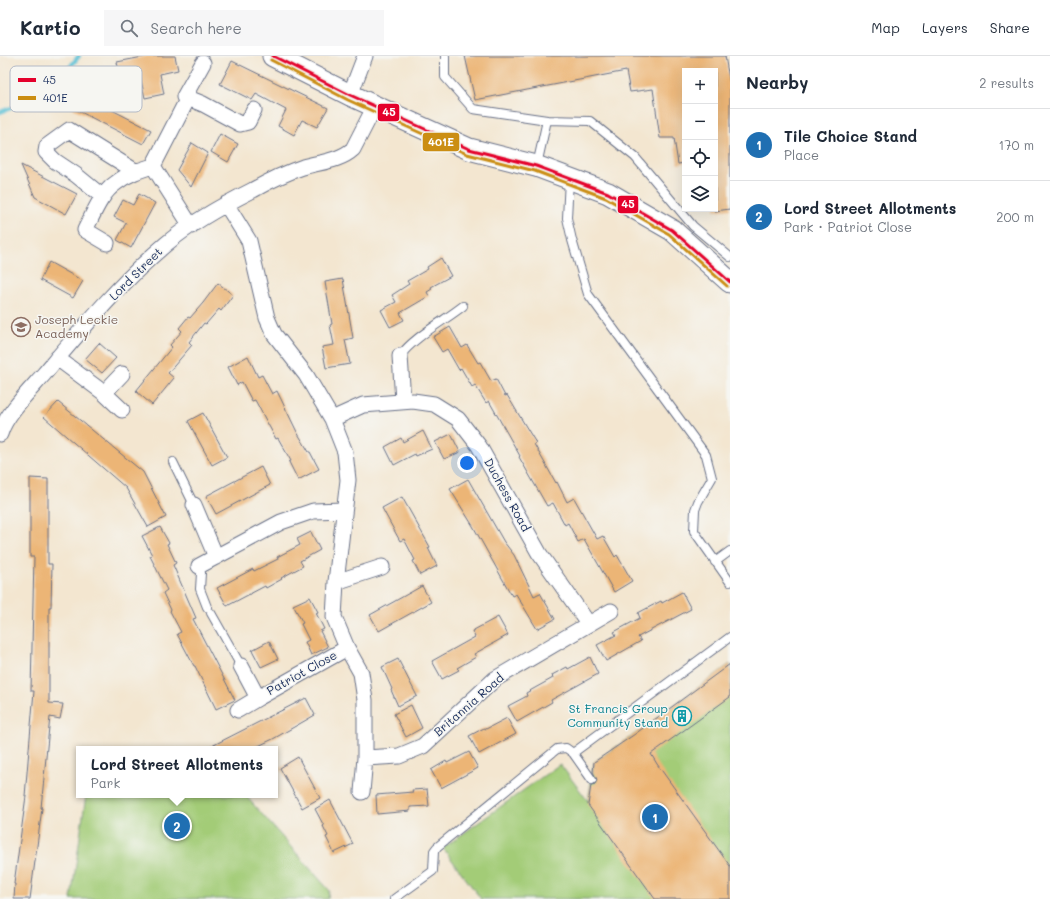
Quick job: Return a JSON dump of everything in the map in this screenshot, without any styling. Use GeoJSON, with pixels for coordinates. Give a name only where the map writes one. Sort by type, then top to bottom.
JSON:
{"type":"FeatureCollection","features":[{"type":"Feature","properties":{"kind":"street"},"geometry":{"type":"LineString","coordinates":[[272,56],[374,106],[469,149],[536,166],[608,193],[672,230],[730,282]]}},
{"type":"Feature","properties":{"kind":"street"},"geometry":{"type":"LineString","coordinates":[[350,94],[365,56]]}},
{"type":"Feature","properties":{"kind":"street"},"geometry":{"type":"LineString","coordinates":[[203,63],[184,97],[203,104],[240,124],[248,122],[254,110]]}},
{"type":"Feature","properties":{"kind":"street"},"geometry":{"type":"LineString","coordinates":[[107,243],[85,230],[103,197],[114,183],[135,171],[153,166],[188,98]]}},
{"type":"Feature","properties":{"kind":"street","name":"Lord Street"},"geometry":{"type":"LineString","coordinates":[[0,434],[6,412],[127,280],[167,243],[226,204],[278,177],[302,168],[343,157],[350,152],[357,143],[374,106]]}},
{"type":"Feature","properties":{"kind":"street"},"geometry":{"type":"LineString","coordinates":[[103,197],[76,175],[55,161],[46,152],[47,146],[69,130],[135,171]]}},
{"type":"Feature","properties":{"kind":"street"},"geometry":{"type":"LineString","coordinates":[[153,166],[191,226]]}},
{"type":"Feature","properties":{"kind":"street"},"geometry":{"type":"LineString","coordinates":[[226,204],[249,241],[267,318],[274,334],[306,375],[332,420],[345,452],[348,480],[336,582],[334,617],[347,648],[361,673],[365,700],[362,792]]}},
{"type":"Feature","properties":{"kind":"street"},"geometry":{"type":"LineString","coordinates":[[400,356],[402,401]]}},
{"type":"Feature","properties":{"kind":"street"},"geometry":{"type":"LineString","coordinates":[[57,358],[104,393],[122,410]]}},
{"type":"Feature","properties":{"kind":"street"},"geometry":{"type":"LineString","coordinates":[[104,393],[122,374]]}},
{"type":"Feature","properties":{"kind":"street","name":"Duchess Road"},"geometry":{"type":"LineString","coordinates":[[332,420],[363,405],[402,401],[434,404],[458,419],[479,446],[539,553],[588,623]]}},
{"type":"Feature","properties":{"kind":"street"},"geometry":{"type":"LineString","coordinates":[[194,504],[216,557]]}},
{"type":"Feature","properties":{"kind":"street"},"geometry":{"type":"LineString","coordinates":[[199,566],[295,516],[313,511],[344,510]]}},
{"type":"Feature","properties":{"kind":"street"},"geometry":{"type":"LineString","coordinates":[[336,582],[382,567]]}},
{"type":"Feature","properties":{"kind":"street","name":"Britannia Road"},"geometry":{"type":"LineString","coordinates":[[364,758],[399,756],[423,746],[495,679],[588,623],[611,611]]}},
{"type":"Feature","properties":{"kind":"street","name":"Patriot Close"},"geometry":{"type":"LineString","coordinates":[[238,710],[347,648]]}},
{"type":"Feature","properties":{"kind":"street","name":"Patriot Close"},"geometry":{"type":"LineString","coordinates":[[241,666],[258,698]]}},
{"type":"Feature","properties":{"kind":"lane"},"geometry":{"type":"LineString","coordinates":[[445,56],[445,77],[473,109],[547,120],[590,121],[635,157],[693,226],[730,257]]}},
{"type":"Feature","properties":{"kind":"lane"},"geometry":{"type":"LineString","coordinates":[[536,166],[547,120]]}},
{"type":"Feature","properties":{"kind":"lane"},"geometry":{"type":"LineString","coordinates":[[569,178],[567,218],[588,294],[706,454],[712,478],[695,510],[694,531],[730,582]]}},
{"type":"Feature","properties":{"kind":"lane"},"geometry":{"type":"LineString","coordinates":[[400,356],[414,342],[463,306]]}},
{"type":"Feature","properties":{"kind":"lane"},"geometry":{"type":"LineString","coordinates":[[173,462],[194,504]]}},
{"type":"Feature","properties":{"kind":"lane"},"geometry":{"type":"LineString","coordinates":[[715,562],[730,551]]}},
{"type":"Feature","properties":{"kind":"lane"},"geometry":{"type":"LineString","coordinates":[[199,566],[201,573],[200,589],[209,610],[241,666]]}},
{"type":"Feature","properties":{"kind":"lane"},"geometry":{"type":"LineString","coordinates":[[574,753],[730,636]]}},
{"type":"Feature","properties":{"kind":"lane"},"geometry":{"type":"LineString","coordinates":[[394,899],[433,871],[434,851],[437,847],[557,749],[566,748],[574,753],[592,780]]}},
{"type":"Feature","properties":{"kind":"green space"},"geometry":{"type":"Polygon","coordinates":[[[730,664],[730,899],[481,899],[443,848],[560,764],[588,801],[594,762],[635,734],[730,664]]]}},
{"type":"Feature","properties":{"kind":"green space"},"geometry":{"type":"Polygon","coordinates":[[[86,798],[248,798],[329,890],[328,899],[71,899],[86,798]]]}},
{"type":"Feature","properties":{"kind":"building"},"geometry":{"type":"Polygon","coordinates":[[[148,56],[175,56],[178,70],[160,74],[164,94],[145,98],[142,85],[142,66],[118,66],[117,62],[148,56]]]}},
{"type":"Feature","properties":{"kind":"building"},"geometry":{"type":"Polygon","coordinates":[[[465,56],[725,56],[730,85],[730,209],[718,211],[718,68],[682,68],[682,163],[678,164],[674,138],[660,138],[653,89],[630,92],[626,71],[475,100],[465,56]]]}},
{"type":"Feature","properties":{"kind":"building"},"geometry":{"type":"Polygon","coordinates":[[[232,61],[328,108],[317,127],[302,120],[294,135],[278,126],[286,110],[256,94],[252,100],[220,84],[232,61]]]}},
{"type":"Feature","properties":{"kind":"building"},"geometry":{"type":"Polygon","coordinates":[[[81,112],[116,112],[151,130],[143,144],[81,112]]]}},
{"type":"Feature","properties":{"kind":"building"},"geometry":{"type":"Polygon","coordinates":[[[220,134],[238,144],[228,162],[211,152],[220,134]]]}},
{"type":"Feature","properties":{"kind":"building"},"geometry":{"type":"Polygon","coordinates":[[[192,143],[208,153],[191,187],[177,170],[192,143]]]}},
{"type":"Feature","properties":{"kind":"building"},"geometry":{"type":"Polygon","coordinates":[[[21,165],[77,194],[66,214],[35,197],[21,165]]]}},
{"type":"Feature","properties":{"kind":"building"},"geometry":{"type":"Polygon","coordinates":[[[139,194],[155,203],[131,248],[117,240],[126,223],[114,217],[123,200],[133,205],[139,194]]]}},
{"type":"Feature","properties":{"kind":"building"},"geometry":{"type":"Polygon","coordinates":[[[441,258],[451,276],[431,287],[432,289],[427,292],[429,296],[400,313],[404,320],[390,327],[381,310],[396,302],[392,295],[409,284],[407,281],[428,269],[427,267],[441,258]]]}},
{"type":"Feature","properties":{"kind":"building"},"geometry":{"type":"Polygon","coordinates":[[[49,262],[83,281],[73,298],[40,280],[49,262]]]}},
{"type":"Feature","properties":{"kind":"building"},"geometry":{"type":"Polygon","coordinates":[[[343,279],[353,338],[345,340],[350,364],[326,368],[322,347],[334,345],[325,282],[343,279]]]}},
{"type":"Feature","properties":{"kind":"building"},"geometry":{"type":"Polygon","coordinates":[[[218,283],[233,295],[221,311],[219,309],[206,324],[204,323],[189,342],[192,345],[168,373],[174,378],[152,405],[136,391],[172,347],[170,345],[182,331],[179,328],[203,303],[218,283]]]}},
{"type":"Feature","properties":{"kind":"building"},"geometry":{"type":"Polygon","coordinates":[[[450,327],[462,348],[467,345],[478,363],[480,362],[491,381],[496,379],[505,396],[507,395],[536,443],[534,444],[567,502],[574,498],[597,539],[603,536],[615,557],[617,555],[632,581],[614,592],[584,539],[578,542],[568,523],[565,525],[553,503],[547,506],[489,401],[486,403],[475,385],[472,387],[461,368],[459,370],[447,349],[442,352],[433,337],[450,327]]]}},
{"type":"Feature","properties":{"kind":"building"},"geometry":{"type":"Polygon","coordinates":[[[99,343],[116,358],[102,373],[85,359],[99,343]]]}},
{"type":"Feature","properties":{"kind":"building"},"geometry":{"type":"Polygon","coordinates":[[[248,356],[258,377],[262,375],[272,394],[277,391],[297,432],[319,469],[298,480],[289,462],[291,461],[278,438],[276,439],[255,400],[252,401],[242,382],[237,385],[228,367],[248,356]]]}},
{"type":"Feature","properties":{"kind":"building"},"geometry":{"type":"Polygon","coordinates":[[[58,402],[143,472],[166,517],[148,527],[126,488],[44,417],[58,402]]]}},
{"type":"Feature","properties":{"kind":"building"},"geometry":{"type":"Polygon","coordinates":[[[203,413],[227,457],[212,465],[188,421],[203,413]]]}},
{"type":"Feature","properties":{"kind":"building"},"geometry":{"type":"Polygon","coordinates":[[[423,431],[432,449],[416,456],[415,454],[394,465],[385,447],[401,438],[403,442],[423,431]]]}},
{"type":"Feature","properties":{"kind":"building"},"geometry":{"type":"Polygon","coordinates":[[[451,434],[460,452],[444,459],[435,442],[451,434]]]}},
{"type":"Feature","properties":{"kind":"building"},"geometry":{"type":"Polygon","coordinates":[[[261,467],[270,485],[216,514],[206,496],[261,467]]]}},
{"type":"Feature","properties":{"kind":"building"},"geometry":{"type":"Polygon","coordinates":[[[30,478],[48,479],[48,564],[52,564],[51,607],[49,607],[49,703],[63,704],[60,719],[50,717],[42,808],[30,899],[14,899],[14,884],[26,796],[34,691],[31,691],[34,557],[30,557],[30,478]]]}},
{"type":"Feature","properties":{"kind":"building"},"geometry":{"type":"Polygon","coordinates":[[[468,479],[504,542],[514,555],[534,596],[540,593],[555,619],[537,629],[516,594],[512,596],[473,526],[450,489],[468,479]]]}},
{"type":"Feature","properties":{"kind":"building"},"geometry":{"type":"Polygon","coordinates":[[[402,497],[430,547],[428,548],[437,566],[420,575],[413,561],[415,560],[404,539],[400,541],[382,508],[402,497]]]}},
{"type":"Feature","properties":{"kind":"building"},"geometry":{"type":"Polygon","coordinates":[[[160,527],[169,543],[167,544],[176,563],[173,565],[196,618],[193,619],[235,700],[216,709],[195,666],[177,634],[181,632],[163,593],[167,590],[142,536],[160,527]]]}},
{"type":"Feature","properties":{"kind":"building"},"geometry":{"type":"Polygon","coordinates":[[[311,532],[320,550],[300,561],[303,566],[266,588],[265,586],[227,606],[217,588],[253,569],[254,571],[278,559],[277,557],[300,545],[297,539],[311,532]]]}},
{"type":"Feature","properties":{"kind":"building"},"geometry":{"type":"Polygon","coordinates":[[[422,586],[431,602],[379,631],[370,615],[422,586]]]}},
{"type":"Feature","properties":{"kind":"building"},"geometry":{"type":"Polygon","coordinates":[[[682,592],[691,609],[638,637],[641,641],[606,661],[597,645],[616,635],[614,632],[640,618],[638,613],[661,601],[662,603],[682,592]]]}},
{"type":"Feature","properties":{"kind":"building"},"geometry":{"type":"Polygon","coordinates":[[[310,597],[318,612],[316,613],[324,629],[320,631],[328,647],[311,655],[305,642],[309,640],[301,624],[303,623],[293,605],[310,597]]]}},
{"type":"Feature","properties":{"kind":"building"},"geometry":{"type":"Polygon","coordinates":[[[498,617],[508,635],[474,654],[476,657],[457,668],[459,670],[442,679],[432,661],[475,637],[472,631],[498,617]]]}},
{"type":"Feature","properties":{"kind":"building"},"geometry":{"type":"Polygon","coordinates":[[[269,641],[278,659],[261,667],[252,650],[269,641]]]}},
{"type":"Feature","properties":{"kind":"building"},"geometry":{"type":"Polygon","coordinates":[[[590,657],[598,674],[551,700],[552,702],[517,722],[508,706],[527,696],[526,693],[553,678],[552,675],[567,667],[568,669],[590,657]]]}},
{"type":"Feature","properties":{"kind":"building"},"geometry":{"type":"Polygon","coordinates":[[[398,659],[417,696],[398,706],[382,667],[398,659]]]}},
{"type":"Feature","properties":{"kind":"building"},"geometry":{"type":"Polygon","coordinates":[[[730,664],[730,697],[651,754],[730,866],[730,899],[655,899],[588,805],[591,785],[595,784],[597,780],[593,772],[594,762],[635,734],[730,664]]]}},
{"type":"Feature","properties":{"kind":"building"},"geometry":{"type":"Polygon","coordinates":[[[306,698],[315,715],[258,746],[212,746],[306,698]]]}},
{"type":"Feature","properties":{"kind":"building"},"geometry":{"type":"Polygon","coordinates":[[[411,705],[422,728],[406,737],[394,714],[411,705]]]}},
{"type":"Feature","properties":{"kind":"building"},"geometry":{"type":"Polygon","coordinates":[[[507,718],[516,734],[479,754],[469,736],[507,718]]]}},
{"type":"Feature","properties":{"kind":"building"},"geometry":{"type":"Polygon","coordinates":[[[469,752],[478,768],[441,788],[431,770],[446,761],[447,763],[469,752]]]}},
{"type":"Feature","properties":{"kind":"building"},"geometry":{"type":"Polygon","coordinates":[[[298,757],[320,798],[302,808],[280,768],[298,757]]]}},
{"type":"Feature","properties":{"kind":"building"},"geometry":{"type":"Polygon","coordinates":[[[427,789],[429,806],[410,807],[410,811],[377,814],[376,795],[413,792],[412,790],[427,789]]]}},
{"type":"Feature","properties":{"kind":"building"},"geometry":{"type":"Polygon","coordinates":[[[330,800],[353,844],[334,853],[326,837],[328,836],[324,826],[315,809],[330,800]]]}},
{"type":"Feature","properties":{"kind":"waterway"},"geometry":{"type":"LineString","coordinates":[[71,66],[79,56]]}},
{"type":"Feature","properties":{"kind":"waterway"},"geometry":{"type":"LineString","coordinates":[[0,112],[10,108]]}},
{"type":"Feature","properties":{"kind":"transit line","name":"45"},"geometry":{"type":"LineString","coordinates":[[273,56],[350,95],[469,149],[536,166],[608,193],[672,230],[730,282]]}},
{"type":"Feature","properties":{"kind":"transit line","name":"401E"},"geometry":{"type":"LineString","coordinates":[[271,60],[348,100],[467,154],[535,171],[606,198],[669,234],[727,286]]}},
{"type":"Feature","properties":{"kind":"place","name":"Joseph Leckie Academy"},"geometry":{"type":"Point","coordinates":[21,327]}},
{"type":"Feature","properties":{"kind":"place","name":"St Francis Group Community Stand"},"geometry":{"type":"Point","coordinates":[682,716]}},
{"type":"Feature","properties":{"kind":"place","name":"Tile Choice Stand"},"geometry":{"type":"Point","coordinates":[655,817]}},
{"type":"Feature","properties":{"kind":"place","name":"Lord Street Allotments"},"geometry":{"type":"Point","coordinates":[177,826]}}]}
